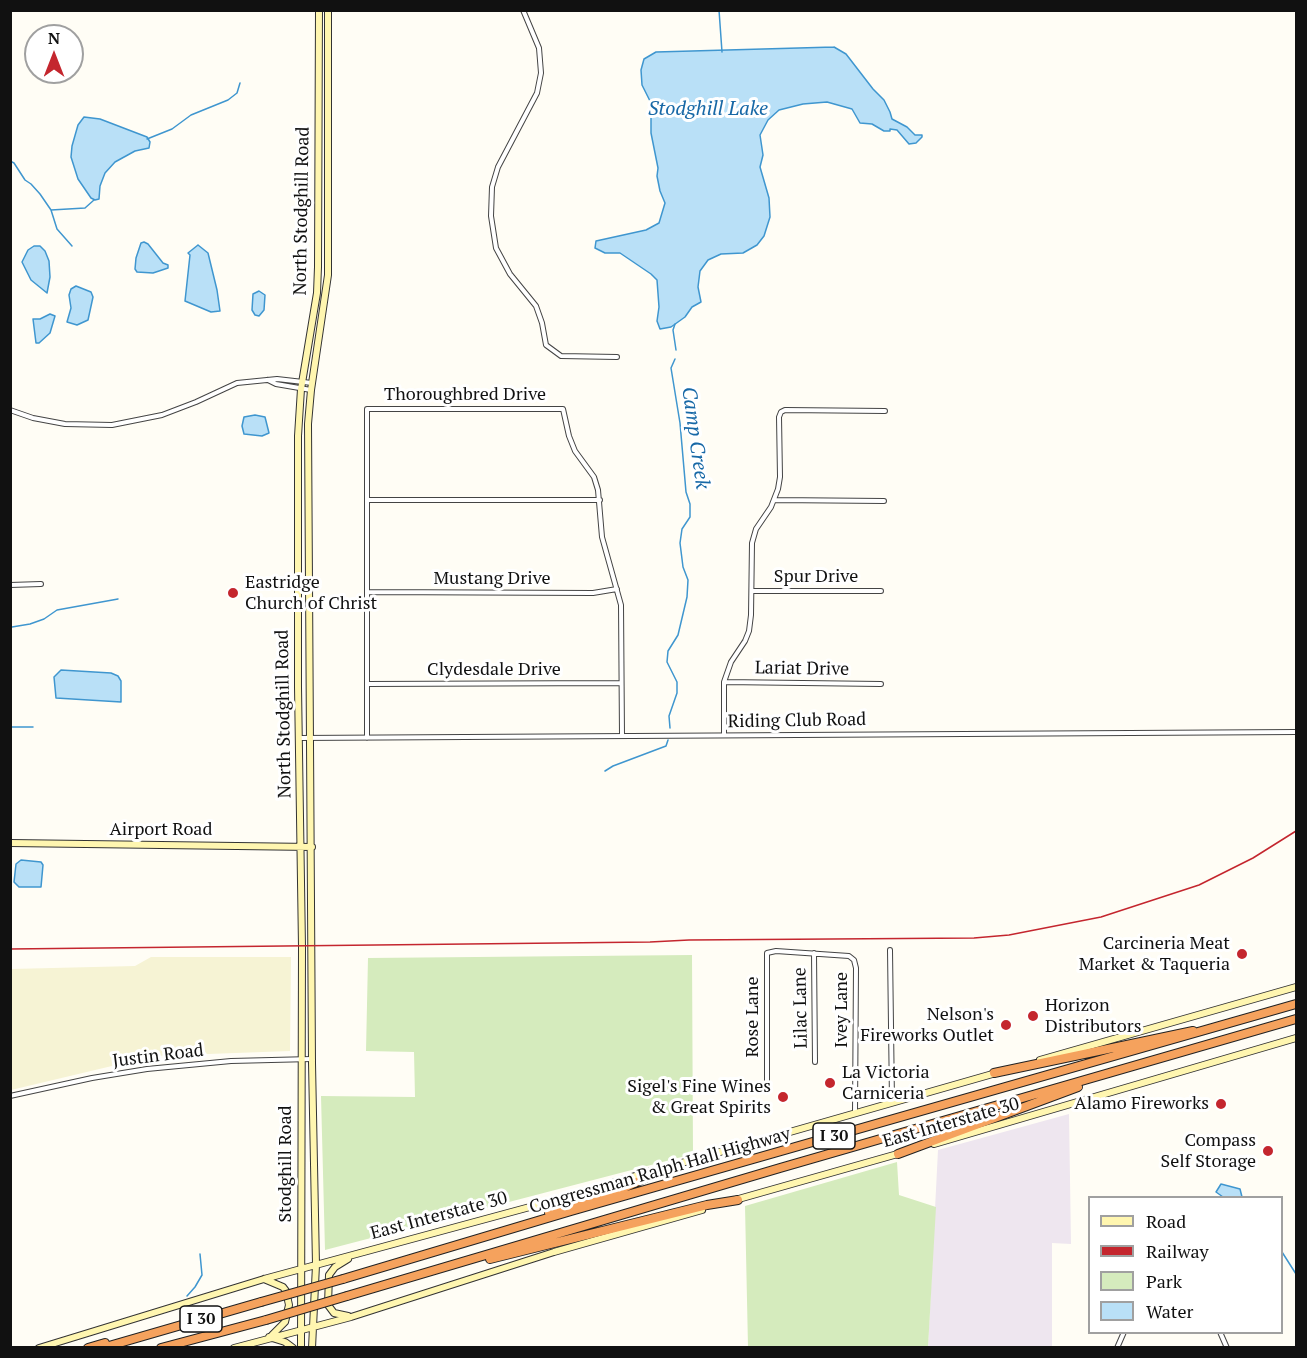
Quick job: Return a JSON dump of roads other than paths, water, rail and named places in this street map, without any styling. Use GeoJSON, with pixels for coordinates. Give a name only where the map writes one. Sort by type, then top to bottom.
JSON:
{"type":"FeatureCollection","features":[{"type":"Feature","properties":{"kind":"highway","name":"Congressman Ralph Hall Highway"},"geometry":{"type":"LineString","coordinates":[[102,1347],[464,1245],[582,1208],[1296,1004]]}},
{"type":"Feature","properties":{"kind":"highway","name":"Congressman Ralph Hall Highway"},"geometry":{"type":"LineString","coordinates":[[160,1347],[266,1320],[1296,1019]]}},
{"type":"Feature","properties":{"kind":"highway"},"geometry":{"type":"LineString","coordinates":[[994,1073],[1189,1031],[1206,1031]]}},
{"type":"Feature","properties":{"kind":"highway"},"geometry":{"type":"LineString","coordinates":[[898,1154],[1144,1063]]}},
{"type":"Feature","properties":{"kind":"highway"},"geometry":{"type":"LineString","coordinates":[[464,1245],[479,1236],[624,1188],[673,1165]]}},
{"type":"Feature","properties":{"kind":"highway"},"geometry":{"type":"LineString","coordinates":[[444,1268],[503,1256],[707,1205],[738,1200]]}},
{"type":"Feature","properties":{"kind":"highway"},"geometry":{"type":"LineString","coordinates":[[88,1347],[141,1336]]}},
{"type":"Feature","properties":{"kind":"main road","name":"North Stodghill Road"},"geometry":{"type":"LineString","coordinates":[[302,1059],[298,738],[298,448],[302,385],[317,293],[319,10]]}},
{"type":"Feature","properties":{"kind":"main road","name":"North Stodghill Road"},"geometry":{"type":"LineString","coordinates":[[312,1059],[309,424],[311,386],[328,275],[328,10]]}},
{"type":"Feature","properties":{"kind":"main road","name":"Airport Road"},"geometry":{"type":"LineString","coordinates":[[10,843],[312,847]]}},
{"type":"Feature","properties":{"kind":"main road","name":"East Interstate 30"},"geometry":{"type":"LineString","coordinates":[[39,1347],[264,1279],[552,1201],[1296,987]]}},
{"type":"Feature","properties":{"kind":"main road","name":"East Interstate 30"},"geometry":{"type":"LineString","coordinates":[[234,1347],[351,1317],[554,1252],[1296,1038]]}},
{"type":"Feature","properties":{"kind":"main road","name":"Stodghill Road"},"geometry":{"type":"LineString","coordinates":[[301,1347],[302,1059]]}},
{"type":"Feature","properties":{"kind":"main road","name":"Stodghill Road"},"geometry":{"type":"LineString","coordinates":[[312,1059],[316,1265],[312,1347]]}},
{"type":"Feature","properties":{"kind":"main road"},"geometry":{"type":"LineString","coordinates":[[351,1317],[334,1313],[330,1309],[328,1293],[332,1271],[353,1255]]}},
{"type":"Feature","properties":{"kind":"main road"},"geometry":{"type":"LineString","coordinates":[[264,1279],[283,1287],[289,1305],[285,1322],[269,1337],[293,1347]]}},
{"type":"Feature","properties":{"kind":"street"},"geometry":{"type":"LineString","coordinates":[[523,10],[539,48],[540,81],[537,93],[498,167],[492,187],[490,216],[496,248],[510,274],[536,306],[546,345],[561,356],[616,357]]}},
{"type":"Feature","properties":{"kind":"street"},"geometry":{"type":"LineString","coordinates":[[10,410],[33,418],[65,424],[112,425],[162,415],[237,383],[268,379],[311,386]]}},
{"type":"Feature","properties":{"kind":"street","name":"Thoroughbred Drive"},"geometry":{"type":"LineString","coordinates":[[367,500],[367,409],[563,409],[575,451],[594,477],[600,500]]}},
{"type":"Feature","properties":{"kind":"street"},"geometry":{"type":"LineString","coordinates":[[724,735],[724,682],[731,662],[749,631],[752,543],[756,529],[775,500],[780,477],[779,417],[781,412],[785,410],[885,411]]}},
{"type":"Feature","properties":{"kind":"street"},"geometry":{"type":"LineString","coordinates":[[368,738],[367,500],[600,500],[602,537],[617,589],[622,619],[621,736]]}},
{"type":"Feature","properties":{"kind":"street"},"geometry":{"type":"LineString","coordinates":[[775,500],[884,501]]}},
{"type":"Feature","properties":{"kind":"street"},"geometry":{"type":"LineString","coordinates":[[10,585],[41,584]]}},
{"type":"Feature","properties":{"kind":"street","name":"Mustang Drive"},"geometry":{"type":"LineString","coordinates":[[367,592],[592,593],[617,589]]}},
{"type":"Feature","properties":{"kind":"street","name":"Spur Drive"},"geometry":{"type":"LineString","coordinates":[[752,591],[881,591]]}},
{"type":"Feature","properties":{"kind":"street","name":"Lariat Drive"},"geometry":{"type":"LineString","coordinates":[[724,682],[881,684]]}},
{"type":"Feature","properties":{"kind":"street","name":"Clydesdale Drive"},"geometry":{"type":"LineString","coordinates":[[367,684],[622,684]]}},
{"type":"Feature","properties":{"kind":"street","name":"Riding Club Road"},"geometry":{"type":"LineString","coordinates":[[298,738],[1296,732]]}},
{"type":"Feature","properties":{"kind":"street"},"geometry":{"type":"LineString","coordinates":[[890,950],[892,1102]]}},
{"type":"Feature","properties":{"kind":"street","name":"Ivey Lane"},"geometry":{"type":"LineString","coordinates":[[767,953],[777,951],[814,953],[849,956],[854,960],[856,964],[855,1113]]}},
{"type":"Feature","properties":{"kind":"street","name":"Rose Lane"},"geometry":{"type":"LineString","coordinates":[[767,953],[767,1081]]}},
{"type":"Feature","properties":{"kind":"street","name":"Lilac Lane"},"geometry":{"type":"LineString","coordinates":[[814,953],[815,1062]]}},
{"type":"Feature","properties":{"kind":"street","name":"Justin Road"},"geometry":{"type":"LineString","coordinates":[[10,1096],[92,1078],[147,1069],[231,1061],[312,1059]]}},
{"type":"Feature","properties":{"kind":"water","name":"Stodghill Lake"},"geometry":{"type":"Polygon","coordinates":[[[834,47],[846,54],[884,100],[892,119],[907,127],[915,135],[922,135],[922,137],[916,143],[909,144],[897,130],[884,131],[872,124],[860,123],[852,109],[827,102],[803,104],[779,110],[768,120],[760,135],[763,155],[760,167],[769,198],[770,217],[764,236],[757,245],[743,253],[721,254],[708,260],[700,271],[698,287],[701,302],[692,307],[685,317],[671,327],[660,329],[657,321],[659,307],[657,280],[620,253],[605,253],[595,248],[596,241],[646,230],[659,223],[665,203],[657,176],[658,168],[651,133],[651,103],[642,85],[641,70],[644,59],[656,52],[834,47]]]}},
{"type":"Feature","properties":{"kind":"water"},"geometry":{"type":"Polygon","coordinates":[[[84,117],[100,119],[147,137],[150,142],[149,148],[135,151],[115,162],[105,173],[100,186],[99,199],[95,200],[91,198],[78,179],[71,157],[78,125],[84,117]]]}},
{"type":"Feature","properties":{"kind":"water"},"geometry":{"type":"Polygon","coordinates":[[[144,242],[163,263],[168,265],[168,268],[153,273],[137,272],[136,258],[141,243],[144,242]]]}},
{"type":"Feature","properties":{"kind":"water"},"geometry":{"type":"Polygon","coordinates":[[[198,245],[208,253],[220,311],[211,312],[185,301],[190,255],[188,253],[198,245]]]}},
{"type":"Feature","properties":{"kind":"water"},"geometry":{"type":"Polygon","coordinates":[[[34,246],[40,246],[45,251],[49,261],[50,277],[47,293],[31,280],[22,262],[28,250],[34,246]]]}},
{"type":"Feature","properties":{"kind":"water"},"geometry":{"type":"Polygon","coordinates":[[[76,286],[91,292],[93,297],[88,320],[77,325],[67,322],[71,308],[69,295],[71,289],[76,286]]]}},
{"type":"Feature","properties":{"kind":"water"},"geometry":{"type":"Polygon","coordinates":[[[259,291],[265,295],[264,310],[259,316],[255,315],[252,310],[253,294],[259,291]]]}},
{"type":"Feature","properties":{"kind":"water"},"geometry":{"type":"Polygon","coordinates":[[[50,314],[55,316],[50,333],[36,343],[33,319],[40,319],[50,314]]]}},
{"type":"Feature","properties":{"kind":"water"},"geometry":{"type":"Polygon","coordinates":[[[255,415],[265,417],[269,433],[262,436],[244,434],[242,426],[244,417],[255,415]]]}},
{"type":"Feature","properties":{"kind":"water"},"geometry":{"type":"Polygon","coordinates":[[[61,670],[111,673],[118,676],[121,681],[121,702],[56,698],[54,677],[61,670]]]}},
{"type":"Feature","properties":{"kind":"water"},"geometry":{"type":"Polygon","coordinates":[[[21,860],[41,862],[43,865],[41,887],[19,887],[14,882],[16,864],[21,860]]]}},
{"type":"Feature","properties":{"kind":"water"},"geometry":{"type":"Polygon","coordinates":[[[1221,1184],[1240,1189],[1242,1196],[1222,1196],[1216,1192],[1221,1184]]]}},
{"type":"Feature","properties":{"kind":"waterway","name":"Camp Creek"},"geometry":{"type":"LineString","coordinates":[[719,10],[722,52]]}},
{"type":"Feature","properties":{"kind":"waterway"},"geometry":{"type":"LineString","coordinates":[[147,139],[172,129],[191,115],[228,100],[237,93],[240,83]]}},
{"type":"Feature","properties":{"kind":"waterway"},"geometry":{"type":"LineString","coordinates":[[10,161],[40,194],[51,210],[57,229],[72,246]]}},
{"type":"Feature","properties":{"kind":"waterway"},"geometry":{"type":"LineString","coordinates":[[51,210],[85,208],[94,200]]}},
{"type":"Feature","properties":{"kind":"waterway","name":"Camp Creek"},"geometry":{"type":"LineString","coordinates":[[675,324],[673,330],[676,350]]}},
{"type":"Feature","properties":{"kind":"waterway","name":"Camp Creek"},"geometry":{"type":"LineString","coordinates":[[670,728],[669,716],[677,693],[677,682],[667,662],[668,651],[678,635],[687,597],[688,580],[683,567],[680,543],[682,529],[690,517],[680,423],[671,368],[675,359]]}},
{"type":"Feature","properties":{"kind":"waterway"},"geometry":{"type":"LineString","coordinates":[[12,627],[44,619],[57,610],[118,599]]}},
{"type":"Feature","properties":{"kind":"waterway"},"geometry":{"type":"LineString","coordinates":[[10,727],[33,727]]}},
{"type":"Feature","properties":{"kind":"waterway","name":"Camp Creek"},"geometry":{"type":"LineString","coordinates":[[605,771],[666,746],[668,740]]}},
{"type":"Feature","properties":{"kind":"waterway"},"geometry":{"type":"LineString","coordinates":[[187,1296],[202,1275],[200,1254]]}},
{"type":"Feature","properties":{"kind":"waterway"},"geometry":{"type":"LineString","coordinates":[[1283,1254],[1296,1274]]}},
{"type":"Feature","properties":{"kind":"railway"},"geometry":{"type":"LineString","coordinates":[[10,949],[974,938],[1009,935],[1101,917],[1199,885],[1253,858],[1296,831]]}},
{"type":"Feature","properties":{"kind":"place","name":"Eastridge Church of Christ"},"geometry":{"type":"Point","coordinates":[233,593]}},
{"type":"Feature","properties":{"kind":"place","name":"Carcineria Meat Market & Taqueria"},"geometry":{"type":"Point","coordinates":[1242,954]}},
{"type":"Feature","properties":{"kind":"place","name":"Horizon Distributors"},"geometry":{"type":"Point","coordinates":[1033,1016]}},
{"type":"Feature","properties":{"kind":"place","name":"Nelson's Fireworks Outlet"},"geometry":{"type":"Point","coordinates":[1006,1025]}},
{"type":"Feature","properties":{"kind":"place","name":"La Victoria Carniceria"},"geometry":{"type":"Point","coordinates":[830,1083]}},
{"type":"Feature","properties":{"kind":"place","name":"Sigel's Fine Wines & Great Spirits"},"geometry":{"type":"Point","coordinates":[783,1097]}},
{"type":"Feature","properties":{"kind":"place","name":"Alamo Fireworks"},"geometry":{"type":"Point","coordinates":[1221,1104]}},
{"type":"Feature","properties":{"kind":"place","name":"Compass Self Storage"},"geometry":{"type":"Point","coordinates":[1268,1151]}}]}
